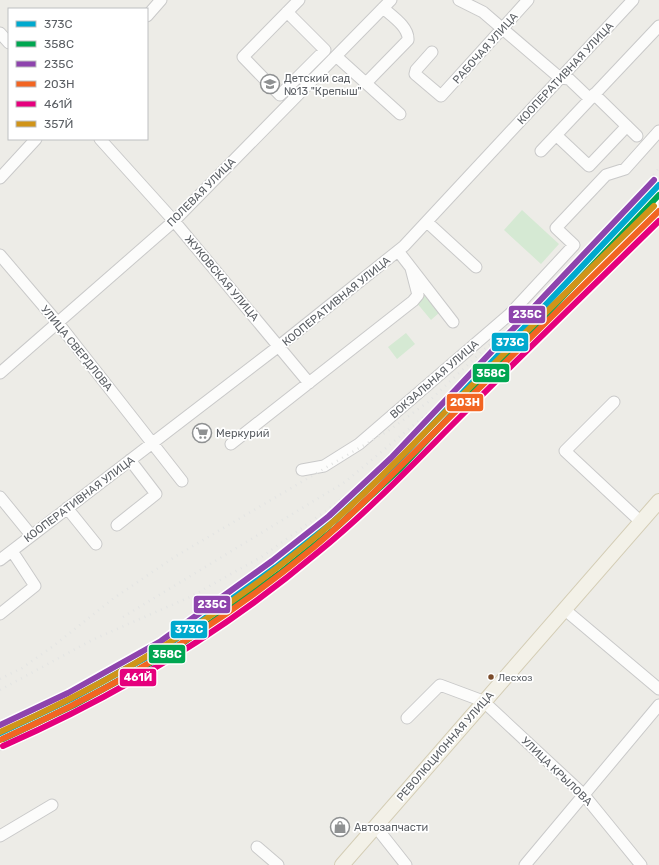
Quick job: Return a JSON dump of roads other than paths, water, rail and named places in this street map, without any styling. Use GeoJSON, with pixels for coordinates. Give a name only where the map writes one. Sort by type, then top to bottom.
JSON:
{"type":"FeatureCollection","features":[{"type":"Feature","properties":{"kind":"main road","name":"РЕВОЛЮЦИОННАЯ УЛИЦА"},"geometry":{"type":"LineString","coordinates":[[342,865],[659,501]]}},
{"type":"Feature","properties":{"kind":"street"},"geometry":{"type":"LineString","coordinates":[[148,15],[161,0]]}},
{"type":"Feature","properties":{"kind":"street"},"geometry":{"type":"LineString","coordinates":[[286,12],[325,50],[280,95],[243,57],[286,12],[299,0]]}},
{"type":"Feature","properties":{"kind":"street"},"geometry":{"type":"LineString","coordinates":[[460,0],[483,12],[503,27],[560,78],[569,79],[592,96],[637,136]]}},
{"type":"Feature","properties":{"kind":"street","name":"РАБОЧАЯ УЛИЦА"},"geometry":{"type":"LineString","coordinates":[[432,52],[416,70],[415,74],[441,96],[528,0]]}},
{"type":"Feature","properties":{"kind":"street","name":"КООПЕРАТИВНАЯ УЛИЦА"},"geometry":{"type":"LineString","coordinates":[[0,560],[279,346],[398,251],[427,222],[633,0]]}},
{"type":"Feature","properties":{"kind":"street"},"geometry":{"type":"LineString","coordinates":[[366,83],[408,40],[408,35],[405,29],[387,4]]}},
{"type":"Feature","properties":{"kind":"street","name":"ПОЛЕВАЯ УЛИЦА"},"geometry":{"type":"LineString","coordinates":[[0,373],[58,324],[174,220],[387,4]]}},
{"type":"Feature","properties":{"kind":"street"},"geometry":{"type":"LineString","coordinates":[[540,151],[659,26]]}},
{"type":"Feature","properties":{"kind":"street"},"geometry":{"type":"LineString","coordinates":[[0,34],[8,42]]}},
{"type":"Feature","properties":{"kind":"street"},"geometry":{"type":"LineString","coordinates":[[337,56],[400,114]]}},
{"type":"Feature","properties":{"kind":"street"},"geometry":{"type":"LineString","coordinates":[[556,135],[589,166],[627,126]]}},
{"type":"Feature","properties":{"kind":"street","name":"ВОКЗАЛЬНАЯ УЛИЦА"},"geometry":{"type":"LineString","coordinates":[[302,470],[324,466],[359,444],[510,314],[574,245],[556,228],[606,176],[625,169],[659,131]]}},
{"type":"Feature","properties":{"kind":"street"},"geometry":{"type":"LineString","coordinates":[[0,178],[35,140]]}},
{"type":"Feature","properties":{"kind":"street","name":"ЖУКОВСКАЯ УЛИЦА"},"geometry":{"type":"LineString","coordinates":[[101,140],[174,220],[309,383]]}},
{"type":"Feature","properties":{"kind":"street"},"geometry":{"type":"LineString","coordinates":[[427,222],[476,267]]}},
{"type":"Feature","properties":{"kind":"street"},"geometry":{"type":"LineString","coordinates":[[398,251],[454,322]]}},
{"type":"Feature","properties":{"kind":"street","name":"УЛИЦА СВЕРДЛОВА"},"geometry":{"type":"LineString","coordinates":[[0,255],[58,324],[182,481]]}},
{"type":"Feature","properties":{"kind":"street"},"geometry":{"type":"LineString","coordinates":[[231,444],[416,298],[418,295],[411,268]]}},
{"type":"Feature","properties":{"kind":"street"},"geometry":{"type":"LineString","coordinates":[[614,402],[565,451],[641,522]]}},
{"type":"Feature","properties":{"kind":"street"},"geometry":{"type":"LineString","coordinates":[[117,525],[156,494],[130,460]]}},
{"type":"Feature","properties":{"kind":"street"},"geometry":{"type":"LineString","coordinates":[[0,497],[31,535]]}},
{"type":"Feature","properties":{"kind":"street"},"geometry":{"type":"LineString","coordinates":[[67,508],[96,544]]}},
{"type":"Feature","properties":{"kind":"street"},"geometry":{"type":"LineString","coordinates":[[0,614],[35,586],[12,551]]}},
{"type":"Feature","properties":{"kind":"street"},"geometry":{"type":"LineString","coordinates":[[564,609],[659,689]]}},
{"type":"Feature","properties":{"kind":"street"},"geometry":{"type":"LineString","coordinates":[[408,718],[440,685],[484,701]]}},
{"type":"Feature","properties":{"kind":"street","name":"УЛИЦА КРЫЛОВА"},"geometry":{"type":"LineString","coordinates":[[484,701],[584,796],[640,865]]}},
{"type":"Feature","properties":{"kind":"street"},"geometry":{"type":"LineString","coordinates":[[525,865],[659,705]]}},
{"type":"Feature","properties":{"kind":"street"},"geometry":{"type":"LineString","coordinates":[[0,836],[52,805]]}},
{"type":"Feature","properties":{"kind":"street"},"geometry":{"type":"LineString","coordinates":[[376,827],[406,865]]}},
{"type":"Feature","properties":{"kind":"street"},"geometry":{"type":"LineString","coordinates":[[257,847],[278,865]]}},
{"type":"Feature","properties":{"kind":"railway"},"geometry":{"type":"LineString","coordinates":[[123,617],[345,482],[451,394],[619,218],[659,168]]}},
{"type":"Feature","properties":{"kind":"railway"},"geometry":{"type":"LineString","coordinates":[[0,679],[22,668],[52,647],[114,598],[176,556],[388,431],[428,402],[508,327]]}},
{"type":"Feature","properties":{"kind":"railway"},"geometry":{"type":"LineString","coordinates":[[406,461],[466,412]]}},
{"type":"Feature","properties":{"kind":"railway"},"geometry":{"type":"LineString","coordinates":[[0,690],[92,640],[190,597],[263,556],[338,502],[394,455],[430,416]]}},
{"type":"Feature","properties":{"kind":"railway"},"geometry":{"type":"LineString","coordinates":[[0,726],[72,690],[141,651],[276,567]]}},
{"type":"Feature","properties":{"kind":"railway"},"geometry":{"type":"LineString","coordinates":[[0,750],[6,748]]}},
{"type":"Feature","properties":{"kind":"place","name":"Детский сад №13 \"Крепыш\""},"geometry":{"type":"Point","coordinates":[270,84]}},
{"type":"Feature","properties":{"kind":"place","name":"Меркурий"},"geometry":{"type":"Point","coordinates":[202,433]}},
{"type":"Feature","properties":{"kind":"place","name":"Лесхоз"},"geometry":{"type":"Point","coordinates":[491,677]}},
{"type":"Feature","properties":{"kind":"place","name":"Автозапчасти"},"geometry":{"type":"Point","coordinates":[340,827]}}]}
